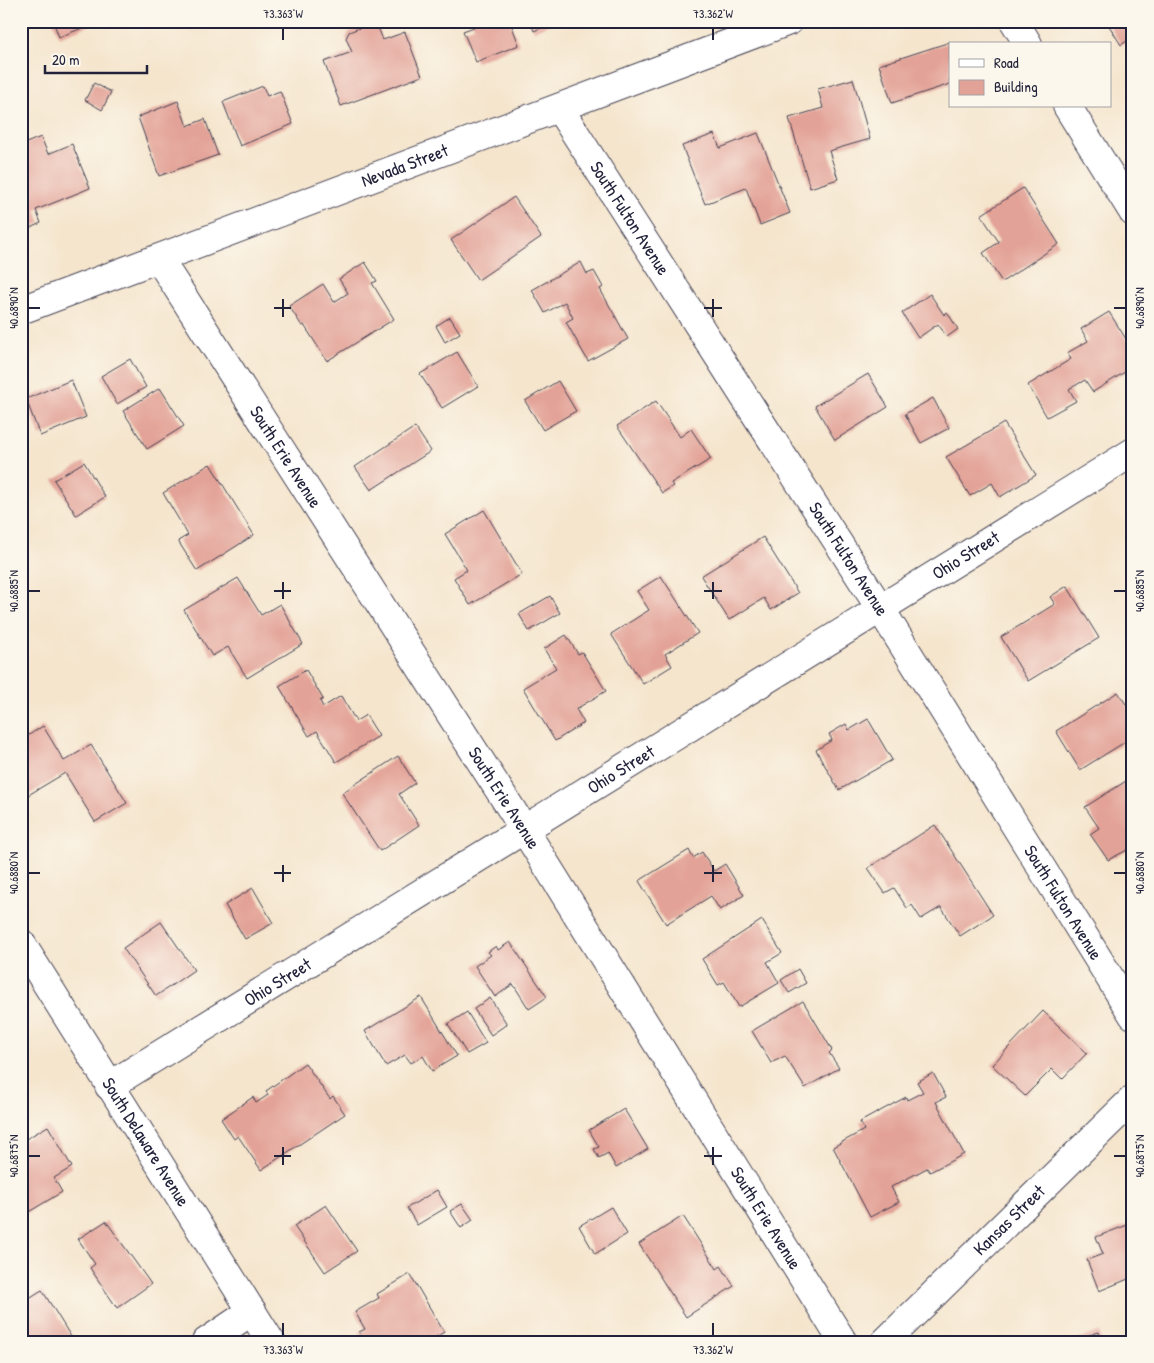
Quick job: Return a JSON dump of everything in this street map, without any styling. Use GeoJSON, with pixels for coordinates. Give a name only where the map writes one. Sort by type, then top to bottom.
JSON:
{"type":"FeatureCollection","features":[{"type":"Feature","properties":{"kind":"street","name":"Nevada Street"},"geometry":{"type":"LineString","coordinates":[[21,310],[790,21]]}},
{"type":"Feature","properties":{"kind":"street"},"geometry":{"type":"LineString","coordinates":[[1014,21],[1027,42]]}},
{"type":"Feature","properties":{"kind":"street","name":"South Fulton Avenue"},"geometry":{"type":"LineString","coordinates":[[559,108],[880,608],[1133,1015]]}},
{"type":"Feature","properties":{"kind":"street"},"geometry":{"type":"LineString","coordinates":[[1068,108],[1133,212]]}},
{"type":"Feature","properties":{"kind":"street","name":"South Erie Avenue"},"geometry":{"type":"LineString","coordinates":[[159,258],[524,829],[843,1342]]}},
{"type":"Feature","properties":{"kind":"street","name":"Ohio Street"},"geometry":{"type":"LineString","coordinates":[[109,1086],[360,933],[524,829],[1133,452]]}},
{"type":"Feature","properties":{"kind":"street","name":"South Delaware Avenue"},"geometry":{"type":"LineString","coordinates":[[21,943],[271,1342]]}},
{"type":"Feature","properties":{"kind":"street","name":"Kansas Street"},"geometry":{"type":"LineString","coordinates":[[885,1342],[1133,1099]]}},
{"type":"Feature","properties":{"kind":"street"},"geometry":{"type":"LineString","coordinates":[[206,1342],[252,1311]]}},
{"type":"Feature","properties":{"kind":"building"},"geometry":{"type":"Polygon","coordinates":[[[53,21],[101,21],[59,37],[53,21]]]}},
{"type":"Feature","properties":{"kind":"building"},"geometry":{"type":"Polygon","coordinates":[[[472,21],[510,21],[519,45],[476,62],[463,31],[474,27],[472,21]]]}},
{"type":"Feature","properties":{"kind":"building"},"geometry":{"type":"Polygon","coordinates":[[[530,21],[557,21],[534,31],[530,21]]]}},
{"type":"Feature","properties":{"kind":"building"},"geometry":{"type":"Polygon","coordinates":[[[1112,21],[1133,21],[1133,43],[1130,39],[1121,45],[1108,24],[1112,21]]]}},
{"type":"Feature","properties":{"kind":"building"},"geometry":{"type":"Polygon","coordinates":[[[370,24],[378,27],[383,40],[405,32],[422,76],[341,106],[324,62],[352,52],[346,38],[349,32],[370,24]]]}},
{"type":"Feature","properties":{"kind":"building"},"geometry":{"type":"Polygon","coordinates":[[[949,42],[949,84],[892,103],[879,65],[949,42]]]}},
{"type":"Feature","properties":{"kind":"building"},"geometry":{"type":"Polygon","coordinates":[[[853,79],[870,139],[829,151],[838,179],[810,188],[789,118],[823,108],[818,89],[853,79]]]}},
{"type":"Feature","properties":{"kind":"building"},"geometry":{"type":"Polygon","coordinates":[[[94,83],[111,92],[102,110],[85,100],[94,83]]]}},
{"type":"Feature","properties":{"kind":"building"},"geometry":{"type":"Polygon","coordinates":[[[263,86],[267,96],[280,91],[293,124],[240,146],[223,102],[263,86]]]}},
{"type":"Feature","properties":{"kind":"building"},"geometry":{"type":"Polygon","coordinates":[[[178,101],[187,126],[205,119],[218,155],[159,176],[138,117],[178,101]]]}},
{"type":"Feature","properties":{"kind":"building"},"geometry":{"type":"Polygon","coordinates":[[[758,133],[790,213],[760,225],[746,188],[705,204],[682,146],[714,134],[720,148],[758,133]]]}},
{"type":"Feature","properties":{"kind":"building"},"geometry":{"type":"Polygon","coordinates":[[[41,137],[48,154],[72,144],[90,188],[36,210],[41,223],[21,232],[21,145],[41,137]]]}},
{"type":"Feature","properties":{"kind":"building"},"geometry":{"type":"Polygon","coordinates":[[[1023,188],[1059,244],[1002,282],[983,253],[999,242],[981,215],[1023,188]]]}},
{"type":"Feature","properties":{"kind":"building"},"geometry":{"type":"Polygon","coordinates":[[[514,197],[541,237],[478,280],[451,240],[514,197]]]}},
{"type":"Feature","properties":{"kind":"building"},"geometry":{"type":"Polygon","coordinates":[[[365,262],[377,281],[372,283],[394,319],[327,361],[304,325],[302,326],[289,306],[323,284],[334,302],[348,293],[339,279],[365,262]]]}},
{"type":"Feature","properties":{"kind":"building"},"geometry":{"type":"Polygon","coordinates":[[[581,262],[587,274],[594,271],[603,287],[600,289],[628,339],[588,361],[566,322],[573,318],[565,302],[545,313],[532,290],[581,262]]]}},
{"type":"Feature","properties":{"kind":"building"},"geometry":{"type":"Polygon","coordinates":[[[930,294],[944,315],[947,312],[958,329],[947,337],[938,324],[918,338],[902,313],[930,294]]]}},
{"type":"Feature","properties":{"kind":"building"},"geometry":{"type":"Polygon","coordinates":[[[1109,312],[1133,350],[1133,367],[1093,392],[1085,380],[1069,389],[1076,401],[1047,417],[1028,385],[1071,359],[1067,353],[1088,341],[1081,329],[1109,312]]]}},
{"type":"Feature","properties":{"kind":"building"},"geometry":{"type":"Polygon","coordinates":[[[450,317],[460,333],[445,342],[436,326],[450,317]]]}},
{"type":"Feature","properties":{"kind":"building"},"geometry":{"type":"Polygon","coordinates":[[[457,352],[478,386],[442,408],[420,374],[457,352]]]}},
{"type":"Feature","properties":{"kind":"building"},"geometry":{"type":"Polygon","coordinates":[[[130,359],[146,387],[117,404],[101,376],[130,359]]]}},
{"type":"Feature","properties":{"kind":"building"},"geometry":{"type":"Polygon","coordinates":[[[868,374],[888,407],[835,440],[815,406],[868,374]]]}},
{"type":"Feature","properties":{"kind":"building"},"geometry":{"type":"Polygon","coordinates":[[[71,380],[86,417],[40,436],[26,399],[71,380]]]}},
{"type":"Feature","properties":{"kind":"building"},"geometry":{"type":"Polygon","coordinates":[[[558,381],[576,411],[543,430],[525,401],[558,381]]]}},
{"type":"Feature","properties":{"kind":"building"},"geometry":{"type":"Polygon","coordinates":[[[160,388],[184,426],[147,449],[123,411],[160,388]]]}},
{"type":"Feature","properties":{"kind":"building"},"geometry":{"type":"Polygon","coordinates":[[[933,398],[949,428],[921,443],[905,414],[933,398]]]}},
{"type":"Feature","properties":{"kind":"building"},"geometry":{"type":"Polygon","coordinates":[[[656,401],[680,437],[691,429],[711,459],[671,483],[673,486],[662,493],[617,426],[656,401]]]}},
{"type":"Feature","properties":{"kind":"building"},"geometry":{"type":"Polygon","coordinates":[[[1004,423],[1036,475],[1000,497],[992,483],[970,496],[946,457],[1004,423]]]}},
{"type":"Feature","properties":{"kind":"building"},"geometry":{"type":"Polygon","coordinates":[[[415,427],[431,451],[371,490],[355,467],[415,427]]]}},
{"type":"Feature","properties":{"kind":"building"},"geometry":{"type":"Polygon","coordinates":[[[84,462],[105,497],[76,515],[54,480],[84,462]]]}},
{"type":"Feature","properties":{"kind":"building"},"geometry":{"type":"Polygon","coordinates":[[[210,464],[254,535],[197,571],[178,541],[188,535],[163,493],[210,464]]]}},
{"type":"Feature","properties":{"kind":"building"},"geometry":{"type":"Polygon","coordinates":[[[484,510],[522,574],[470,605],[454,578],[467,570],[445,534],[484,510]]]}},
{"type":"Feature","properties":{"kind":"building"},"geometry":{"type":"Polygon","coordinates":[[[763,537],[798,593],[771,610],[764,598],[729,620],[701,576],[763,537]]]}},
{"type":"Feature","properties":{"kind":"building"},"geometry":{"type":"Polygon","coordinates":[[[661,576],[698,633],[665,654],[672,666],[643,684],[611,634],[649,610],[637,591],[661,576]]]}},
{"type":"Feature","properties":{"kind":"building"},"geometry":{"type":"Polygon","coordinates":[[[238,578],[261,615],[280,604],[303,644],[247,678],[228,647],[212,656],[184,610],[238,578]]]}},
{"type":"Feature","properties":{"kind":"building"},"geometry":{"type":"Polygon","coordinates":[[[1067,586],[1099,638],[1028,681],[1001,637],[1055,604],[1050,597],[1067,586]]]}},
{"type":"Feature","properties":{"kind":"building"},"geometry":{"type":"Polygon","coordinates":[[[550,596],[560,613],[529,631],[519,614],[550,596]]]}},
{"type":"Feature","properties":{"kind":"building"},"geometry":{"type":"Polygon","coordinates":[[[566,635],[578,654],[582,652],[606,691],[576,709],[584,723],[555,741],[523,688],[556,668],[544,649],[566,635]]]}},
{"type":"Feature","properties":{"kind":"building"},"geometry":{"type":"Polygon","coordinates":[[[306,670],[323,699],[320,701],[323,707],[341,696],[356,721],[366,715],[379,736],[336,762],[317,731],[309,736],[279,686],[306,670]]]}},
{"type":"Feature","properties":{"kind":"building"},"geometry":{"type":"Polygon","coordinates":[[[1118,692],[1133,715],[1133,737],[1080,770],[1056,731],[1118,692]]]}},
{"type":"Feature","properties":{"kind":"building"},"geometry":{"type":"Polygon","coordinates":[[[868,719],[892,760],[839,790],[816,750],[832,740],[829,734],[846,724],[849,730],[868,719]]]}},
{"type":"Feature","properties":{"kind":"building"},"geometry":{"type":"Polygon","coordinates":[[[43,726],[64,761],[91,745],[127,803],[95,822],[65,773],[25,797],[21,790],[21,740],[43,726]]]}},
{"type":"Feature","properties":{"kind":"building"},"geometry":{"type":"Polygon","coordinates":[[[398,756],[415,783],[399,794],[419,825],[380,851],[342,793],[398,756]]]}},
{"type":"Feature","properties":{"kind":"building"},"geometry":{"type":"Polygon","coordinates":[[[1126,781],[1133,791],[1133,847],[1108,860],[1090,834],[1099,828],[1085,807],[1126,781]]]}},
{"type":"Feature","properties":{"kind":"building"},"geometry":{"type":"Polygon","coordinates":[[[935,825],[993,915],[960,936],[941,907],[921,919],[912,905],[907,908],[894,888],[885,893],[868,868],[935,825]]]}},
{"type":"Feature","properties":{"kind":"building"},"geometry":{"type":"Polygon","coordinates":[[[689,850],[693,858],[702,852],[714,871],[725,864],[744,895],[720,910],[711,896],[666,924],[639,881],[689,850]]]}},
{"type":"Feature","properties":{"kind":"building"},"geometry":{"type":"Polygon","coordinates":[[[253,888],[273,923],[245,939],[225,905],[253,888]]]}},
{"type":"Feature","properties":{"kind":"building"},"geometry":{"type":"Polygon","coordinates":[[[762,920],[782,953],[767,962],[779,983],[739,1007],[724,982],[718,985],[702,959],[762,920]]]}},
{"type":"Feature","properties":{"kind":"building"},"geometry":{"type":"Polygon","coordinates":[[[161,922],[194,970],[156,996],[123,948],[161,922]]]}},
{"type":"Feature","properties":{"kind":"building"},"geometry":{"type":"Polygon","coordinates":[[[510,942],[547,997],[529,1009],[513,984],[495,997],[475,966],[491,955],[488,952],[496,946],[498,950],[510,942]]]}},
{"type":"Feature","properties":{"kind":"building"},"geometry":{"type":"Polygon","coordinates":[[[798,969],[806,983],[789,993],[781,980],[798,969]]]}},
{"type":"Feature","properties":{"kind":"building"},"geometry":{"type":"Polygon","coordinates":[[[421,997],[457,1056],[432,1071],[423,1056],[411,1063],[405,1055],[386,1066],[365,1031],[421,997]]]}},
{"type":"Feature","properties":{"kind":"building"},"geometry":{"type":"Polygon","coordinates":[[[490,998],[507,1024],[491,1035],[474,1009],[490,998]]]}},
{"type":"Feature","properties":{"kind":"building"},"geometry":{"type":"Polygon","coordinates":[[[803,1001],[832,1050],[829,1053],[839,1068],[805,1088],[785,1056],[771,1063],[752,1031],[803,1001]]]}},
{"type":"Feature","properties":{"kind":"building"},"geometry":{"type":"Polygon","coordinates":[[[1043,1011],[1087,1053],[1062,1079],[1052,1069],[1025,1096],[992,1065],[1043,1011]]]}},
{"type":"Feature","properties":{"kind":"building"},"geometry":{"type":"Polygon","coordinates":[[[467,1012],[486,1043],[467,1054],[448,1024],[467,1012]]]}},
{"type":"Feature","properties":{"kind":"building"},"geometry":{"type":"Polygon","coordinates":[[[305,1063],[330,1099],[333,1096],[345,1114],[261,1170],[238,1136],[234,1139],[221,1119],[253,1097],[256,1103],[268,1095],[266,1091],[305,1063]]]}},
{"type":"Feature","properties":{"kind":"building"},"geometry":{"type":"Polygon","coordinates":[[[933,1073],[946,1097],[936,1102],[964,1154],[930,1172],[927,1168],[891,1187],[899,1202],[870,1217],[833,1147],[864,1130],[860,1122],[906,1097],[907,1100],[923,1092],[917,1082],[933,1073]]]}},
{"type":"Feature","properties":{"kind":"building"},"geometry":{"type":"Polygon","coordinates":[[[624,1109],[648,1149],[616,1168],[608,1153],[599,1158],[594,1149],[599,1147],[589,1130],[624,1109]]]}},
{"type":"Feature","properties":{"kind":"building"},"geometry":{"type":"Polygon","coordinates":[[[48,1126],[72,1167],[54,1178],[62,1192],[22,1216],[21,1142],[48,1126]]]}},
{"type":"Feature","properties":{"kind":"building"},"geometry":{"type":"Polygon","coordinates":[[[437,1190],[447,1207],[417,1225],[407,1208],[437,1190]]]}},
{"type":"Feature","properties":{"kind":"building"},"geometry":{"type":"Polygon","coordinates":[[[462,1204],[473,1220],[461,1228],[450,1211],[462,1204]]]}},
{"type":"Feature","properties":{"kind":"building"},"geometry":{"type":"Polygon","coordinates":[[[326,1205],[357,1251],[325,1272],[294,1226],[326,1205]]]}},
{"type":"Feature","properties":{"kind":"building"},"geometry":{"type":"Polygon","coordinates":[[[611,1207],[627,1234],[595,1254],[579,1226],[611,1207]]]}},
{"type":"Feature","properties":{"kind":"building"},"geometry":{"type":"Polygon","coordinates":[[[683,1216],[717,1269],[721,1266],[734,1286],[686,1317],[639,1244],[683,1216]]]}},
{"type":"Feature","properties":{"kind":"building"},"geometry":{"type":"Polygon","coordinates":[[[106,1221],[151,1284],[117,1308],[90,1268],[95,1264],[78,1239],[106,1221]]]}},
{"type":"Feature","properties":{"kind":"building"},"geometry":{"type":"Polygon","coordinates":[[[1130,1224],[1133,1230],[1133,1277],[1099,1291],[1087,1260],[1103,1254],[1096,1237],[1130,1224]]]}},
{"type":"Feature","properties":{"kind":"building"},"geometry":{"type":"Polygon","coordinates":[[[410,1274],[444,1332],[428,1342],[365,1342],[359,1332],[365,1329],[355,1312],[379,1298],[377,1294],[410,1274]]]}},
{"type":"Feature","properties":{"kind":"building"},"geometry":{"type":"Polygon","coordinates":[[[42,1290],[73,1340],[69,1342],[21,1342],[21,1303],[42,1290]]]}},
{"type":"Feature","properties":{"kind":"building"},"geometry":{"type":"Polygon","coordinates":[[[1099,1332],[1102,1342],[1070,1342],[1070,1341],[1099,1332]]]}}]}
